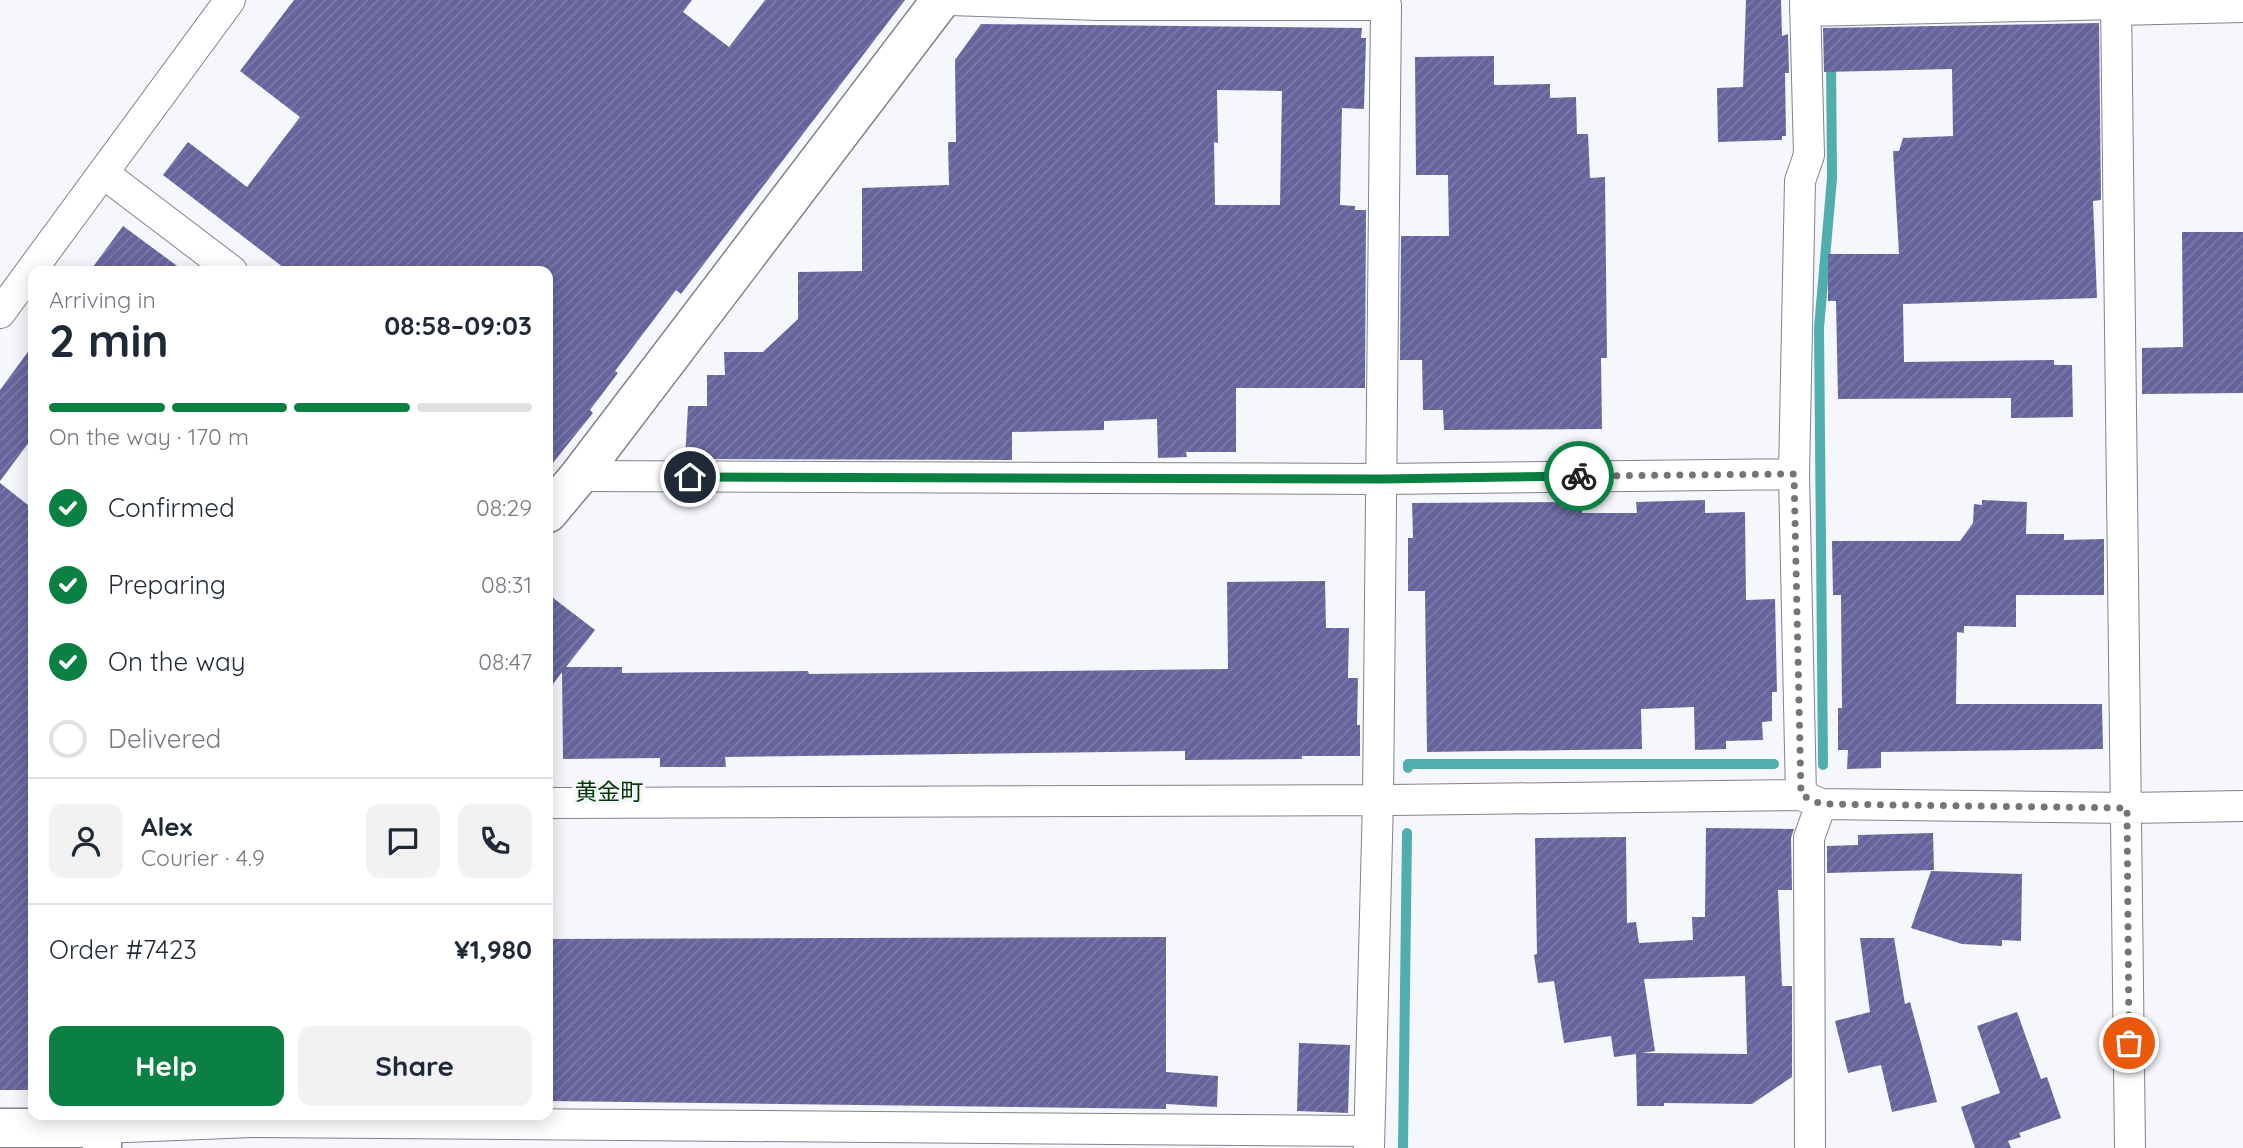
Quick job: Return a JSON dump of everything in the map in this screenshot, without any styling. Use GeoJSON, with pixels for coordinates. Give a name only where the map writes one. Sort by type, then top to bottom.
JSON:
{"type":"FeatureCollection","features":[{"type":"Feature","properties":{"kind":"street"},"geometry":{"type":"LineString","coordinates":[[35,266],[230,0]]}},
{"type":"Feature","properties":{"kind":"street"},"geometry":{"type":"LineString","coordinates":[[553,506],[579,476],[941,0]]}},
{"type":"Feature","properties":{"kind":"street"},"geometry":{"type":"LineString","coordinates":[[0,1128],[105,1130],[266,1122],[1369,1139],[1383,479],[1386,5],[1099,5],[950,0]]}},
{"type":"Feature","properties":{"kind":"street"},"geometry":{"type":"LineString","coordinates":[[1810,1148],[1811,799],[1794,474],[1800,181],[1810,155],[1817,8],[2116,5],[2243,7]]}},
{"type":"Feature","properties":{"kind":"street"},"geometry":{"type":"LineString","coordinates":[[2116,5],[2130,1148]]}},
{"type":"Feature","properties":{"kind":"street"},"geometry":{"type":"LineString","coordinates":[[103,173],[225,266]]}},
{"type":"Feature","properties":{"kind":"street"},"geometry":{"type":"LineString","coordinates":[[0,313],[28,275]]}},
{"type":"Feature","properties":{"kind":"street"},"geometry":{"type":"LineString","coordinates":[[579,476],[1383,479],[1794,474]]}},
{"type":"Feature","properties":{"kind":"street"},"geometry":{"type":"LineString","coordinates":[[553,803],[1811,799],[2127,808],[2243,806]]}},
{"type":"Feature","properties":{"kind":"building"},"geometry":{"type":"Polygon","coordinates":[[[294,0],[692,0],[683,12],[729,47],[765,0],[905,0],[681,294],[676,290],[615,371],[618,373],[590,410],[593,413],[553,463],[553,266],[281,266],[163,175],[188,142],[247,187],[300,117],[240,71],[294,0]]]}},
{"type":"Feature","properties":{"kind":"building"},"geometry":{"type":"Polygon","coordinates":[[[1746,0],[1781,0],[1782,36],[1788,34],[1789,73],[1785,73],[1786,136],[1782,136],[1782,140],[1718,142],[1717,88],[1743,87],[1746,0]]]}},
{"type":"Feature","properties":{"kind":"building"},"geometry":{"type":"Polygon","coordinates":[[[2099,23],[2101,200],[2093,201],[2097,298],[1903,304],[1904,362],[2054,360],[2054,365],[2072,365],[2073,417],[2011,418],[2011,398],[1838,399],[1836,301],[1828,301],[1828,254],[1899,254],[1893,151],[1899,151],[1903,138],[1953,136],[1952,69],[1824,72],[1823,28],[2099,23]]]}},
{"type":"Feature","properties":{"kind":"building"},"geometry":{"type":"Polygon","coordinates":[[[981,24],[1362,28],[1361,38],[1366,38],[1364,109],[1342,108],[1340,205],[1366,210],[1365,388],[1236,388],[1236,452],[1186,452],[1187,457],[1158,458],[1157,419],[1104,421],[1104,430],[1012,432],[1012,460],[685,459],[688,406],[707,406],[707,375],[725,375],[724,352],[763,352],[798,319],[798,272],[862,271],[862,188],[949,185],[948,142],[956,142],[955,60],[981,24]],[[1217,90],[1215,205],[1280,205],[1282,91],[1217,90]]]}},
{"type":"Feature","properties":{"kind":"building"},"geometry":{"type":"Polygon","coordinates":[[[1494,56],[1494,85],[1550,84],[1550,98],[1576,97],[1577,134],[1588,134],[1590,178],[1605,177],[1607,358],[1601,358],[1602,429],[1444,430],[1443,410],[1423,410],[1422,360],[1400,360],[1401,236],[1449,236],[1448,175],[1416,175],[1415,57],[1494,56]]]}},
{"type":"Feature","properties":{"kind":"building"},"geometry":{"type":"Polygon","coordinates":[[[123,226],[177,266],[94,266],[123,226]]]}},
{"type":"Feature","properties":{"kind":"building"},"geometry":{"type":"Polygon","coordinates":[[[2182,232],[2243,232],[2243,393],[2142,394],[2142,348],[2183,347],[2182,232]]]}},
{"type":"Feature","properties":{"kind":"building"},"geometry":{"type":"Polygon","coordinates":[[[28,352],[28,444],[0,481],[0,390],[28,352]]]}},
{"type":"Feature","properties":{"kind":"building"},"geometry":{"type":"Polygon","coordinates":[[[0,483],[28,505],[28,1090],[0,1090],[0,483]]]}},
{"type":"Feature","properties":{"kind":"building"},"geometry":{"type":"Polygon","coordinates":[[[1705,500],[1705,513],[1745,512],[1746,600],[1775,599],[1777,692],[1772,692],[1772,721],[1762,722],[1763,740],[1726,741],[1726,749],[1695,750],[1694,707],[1641,709],[1642,749],[1427,752],[1425,591],[1408,591],[1408,538],[1413,538],[1412,503],[1582,502],[1582,513],[1637,513],[1636,502],[1705,500]]]}},
{"type":"Feature","properties":{"kind":"building"},"geometry":{"type":"Polygon","coordinates":[[[1982,500],[2027,502],[2026,534],[2064,534],[2064,540],[2104,539],[2104,595],[2016,595],[2016,627],[1964,626],[1964,633],[1957,632],[1956,704],[2102,704],[2103,749],[1881,752],[1881,768],[1847,769],[1848,750],[1838,750],[1838,708],[1842,708],[1841,595],[1833,595],[1832,541],[1960,541],[1973,523],[1974,504],[1982,505],[1982,500]]]}},
{"type":"Feature","properties":{"kind":"building"},"geometry":{"type":"Polygon","coordinates":[[[1325,581],[1326,628],[1349,628],[1348,678],[1358,678],[1357,725],[1360,725],[1360,756],[1185,760],[1185,751],[725,757],[726,767],[660,767],[660,758],[563,759],[562,672],[553,684],[553,598],[595,630],[566,667],[622,667],[622,673],[808,671],[809,674],[1228,669],[1227,582],[1325,581]]]}},
{"type":"Feature","properties":{"kind":"building"},"geometry":{"type":"Polygon","coordinates":[[[1706,828],[1794,829],[1791,838],[1792,890],[1778,890],[1782,986],[1792,986],[1792,1077],[1752,1104],[1664,1103],[1664,1106],[1637,1106],[1636,1054],[1614,1057],[1611,1036],[1564,1043],[1554,981],[1538,983],[1534,955],[1537,954],[1535,838],[1626,837],[1627,923],[1636,922],[1639,943],[1693,940],[1692,917],[1705,917],[1706,828]],[[1745,976],[1644,979],[1655,1051],[1642,1053],[1747,1054],[1745,976]]]}},
{"type":"Feature","properties":{"kind":"building"},"geometry":{"type":"Polygon","coordinates":[[[1933,833],[1934,870],[1827,873],[1827,846],[1858,845],[1858,835],[1933,833]]]}},
{"type":"Feature","properties":{"kind":"building"},"geometry":{"type":"Polygon","coordinates":[[[1931,871],[2022,874],[2021,941],[2002,940],[2002,946],[1962,944],[1911,928],[1931,871]]]}},
{"type":"Feature","properties":{"kind":"building"},"geometry":{"type":"Polygon","coordinates":[[[1166,937],[1166,1072],[1218,1076],[1217,1107],[1166,1104],[1166,1109],[553,1101],[553,939],[1166,937]]]}},
{"type":"Feature","properties":{"kind":"building"},"geometry":{"type":"Polygon","coordinates":[[[1860,938],[1894,938],[1905,1004],[1910,1002],[1937,1102],[1892,1112],[1881,1065],[1848,1073],[1835,1021],[1870,1012],[1860,938]]]}},
{"type":"Feature","properties":{"kind":"building"},"geometry":{"type":"Polygon","coordinates":[[[2017,1012],[2041,1079],[2047,1077],[2061,1118],[2019,1133],[2021,1137],[2008,1141],[2011,1148],[1975,1148],[1961,1107],[2000,1093],[1977,1026],[2017,1012]]]}},
{"type":"Feature","properties":{"kind":"building"},"geometry":{"type":"Polygon","coordinates":[[[1299,1043],[1350,1045],[1348,1113],[1297,1111],[1299,1043]]]}},
{"type":"Feature","properties":{"kind":"waterway"},"geometry":{"type":"LineString","coordinates":[[1823,765],[1819,328],[1832,178],[1831,59]]}},
{"type":"Feature","properties":{"kind":"waterway"},"geometry":{"type":"LineString","coordinates":[[1408,768],[1408,764],[1774,764]]}},
{"type":"Feature","properties":{"kind":"waterway"},"geometry":{"type":"LineString","coordinates":[[1403,1148],[1407,833]]}},
{"type":"Feature","properties":{"kind":"way so far"},"geometry":{"type":"LineString","coordinates":[[1579,476],[1794,474],[1801,795],[1821,804],[2127,808],[2129,1043]]}},
{"type":"Feature","properties":{"kind":"district","name":"黄金町"},"geometry":{"type":"Point","coordinates":[609,791]}},
{"type":"Feature","properties":{"kind":"route"},"geometry":{"type":"LineString","coordinates":[[690,477],[1383,479],[1579,476]]}}]}
